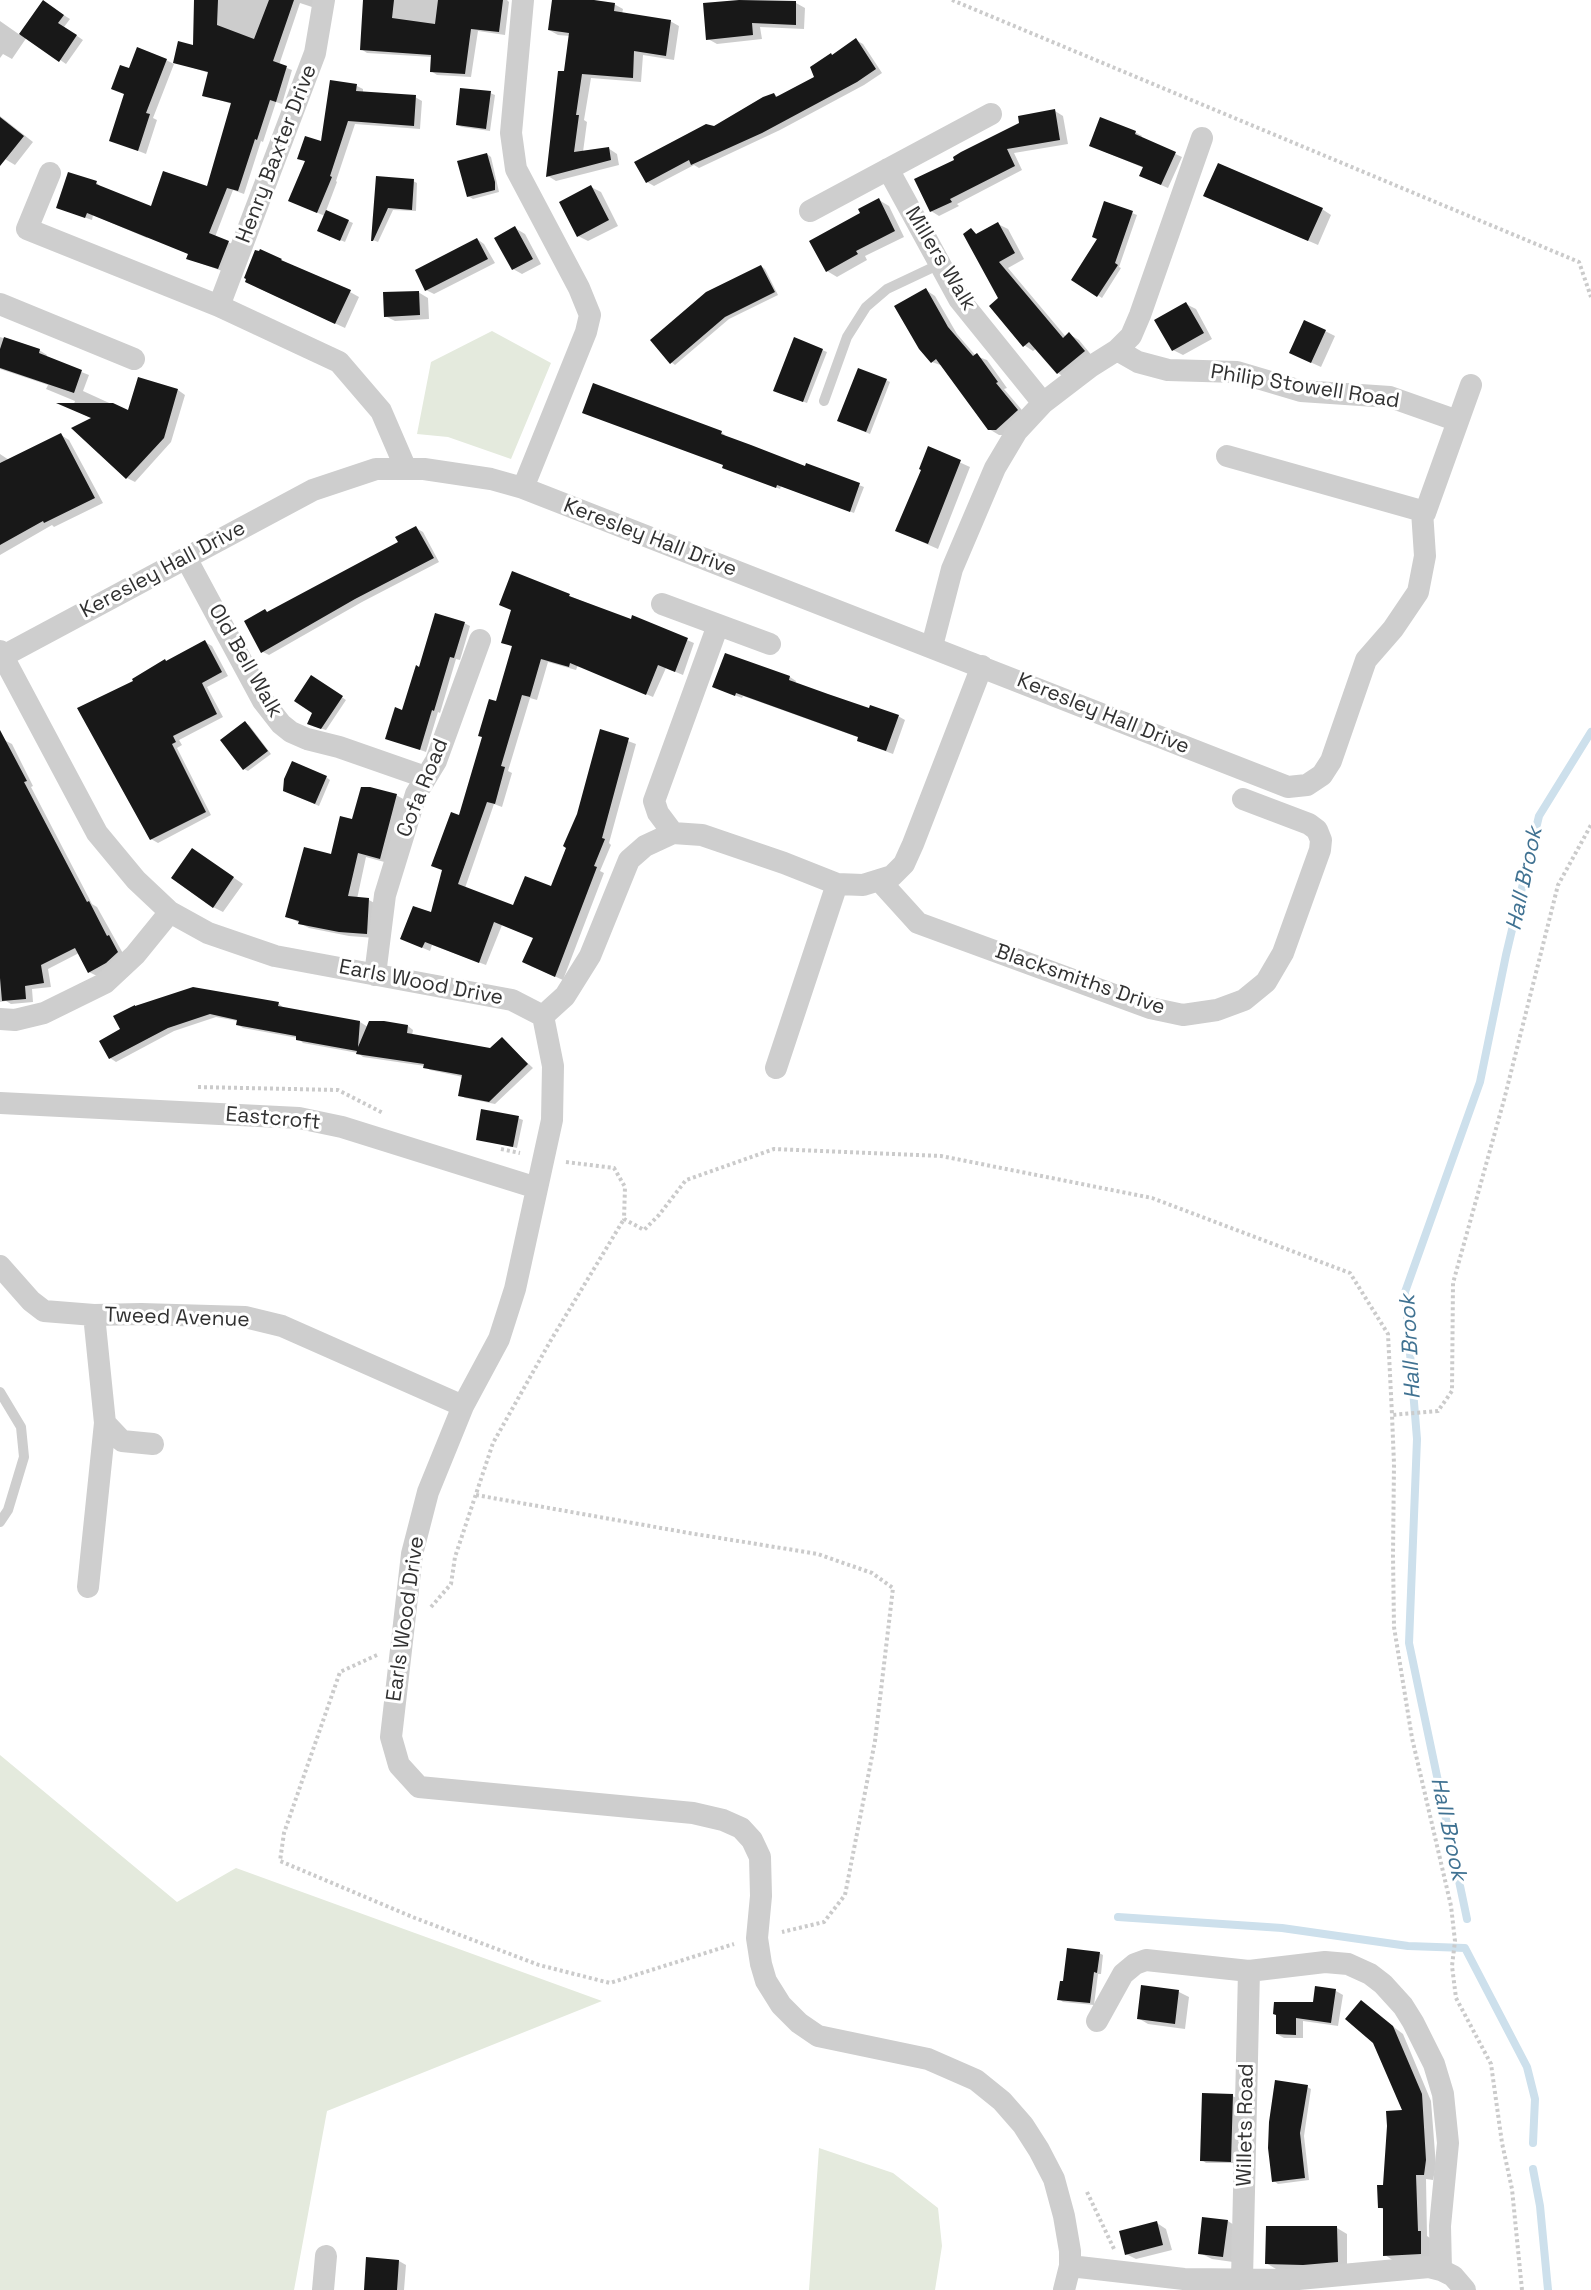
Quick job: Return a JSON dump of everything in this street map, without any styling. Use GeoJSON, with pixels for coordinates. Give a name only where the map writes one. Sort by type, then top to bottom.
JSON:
{"type":"FeatureCollection","features":[{"type":"Feature","properties":{"kind":"street","name":"Henry Baxter Drive"},"geometry":{"type":"LineString","coordinates":[[219,306],[315,52],[324,0]]}},
{"type":"Feature","properties":{"kind":"street"},"geometry":{"type":"LineString","coordinates":[[523,0],[511,133],[516,169],[579,288],[590,315],[586,332],[523,488]]}},
{"type":"Feature","properties":{"kind":"street"},"geometry":{"type":"LineString","coordinates":[[810,211],[991,114]]}},
{"type":"Feature","properties":{"kind":"street"},"geometry":{"type":"LineString","coordinates":[[932,646],[952,569],[987,486],[1017,431],[1042,403],[1090,366],[1117,350],[1131,336],[1202,138]]}},
{"type":"Feature","properties":{"kind":"street","name":"Millers Walk"},"geometry":{"type":"LineString","coordinates":[[888,169],[959,299],[1042,403]]}},
{"type":"Feature","properties":{"kind":"street"},"geometry":{"type":"LineString","coordinates":[[50,173],[27,229],[219,306],[339,362],[381,411],[406,469]]}},
{"type":"Feature","properties":{"kind":"street"},"geometry":{"type":"LineString","coordinates":[[0,304],[134,359]]}},
{"type":"Feature","properties":{"kind":"street","name":"Philip Stowell Road"},"geometry":{"type":"LineString","coordinates":[[1117,350],[1138,362],[1168,370],[1237,372],[1301,391],[1390,397],[1458,421]]}},
{"type":"Feature","properties":{"kind":"street"},"geometry":{"type":"LineString","coordinates":[[1227,456],[1425,513],[1471,385]]}},
{"type":"Feature","properties":{"kind":"street","name":"Keresley Hall Drive"},"geometry":{"type":"LineString","coordinates":[[1,653],[313,490],[376,469],[460,473],[523,488],[1288,787],[1306,785],[1322,775],[1331,761],[1366,660],[1393,629],[1418,592],[1425,556],[1422,511]]}},
{"type":"Feature","properties":{"kind":"street","name":"Old Bell Walk"},"geometry":{"type":"LineString","coordinates":[[186,558],[263,701],[281,724],[291,732],[307,739],[339,747],[425,777]]}},
{"type":"Feature","properties":{"kind":"street"},"geometry":{"type":"LineString","coordinates":[[662,604],[770,644]]}},
{"type":"Feature","properties":{"kind":"street"},"geometry":{"type":"LineString","coordinates":[[674,833],[658,813],[654,801],[718,625]]}},
{"type":"Feature","properties":{"kind":"street","name":"Cofa Road"},"geometry":{"type":"LineString","coordinates":[[375,975],[385,895],[416,794],[436,761],[480,640]]}},
{"type":"Feature","properties":{"kind":"street","name":"Earls Wood Drive"},"geometry":{"type":"LineString","coordinates":[[1,653],[97,833],[136,880],[170,912],[208,933],[275,956],[512,1000],[543,1016],[553,1066],[552,1120],[515,1289],[499,1339],[463,1406],[429,1492],[412,1554],[391,1737],[399,1765],[419,1787],[693,1813],[741,1828],[752,1840],[760,1857],[761,1896],[757,1938],[760,1964],[766,1981],[781,2005],[818,2036],[928,2060],[976,2080],[1002,2101],[1023,2125],[1054,2179],[1068,2235],[1070,2266],[1064,2290]]}},
{"type":"Feature","properties":{"kind":"street"},"geometry":{"type":"LineString","coordinates":[[543,1016],[565,996],[590,956],[629,860],[645,846],[674,833],[702,835],[837,884],[863,885],[892,876],[904,864],[982,666]]}},
{"type":"Feature","properties":{"kind":"street","name":"Blacksmiths Drive"},"geometry":{"type":"LineString","coordinates":[[879,880],[918,923],[1150,1008],[1183,1015],[1217,1010],[1244,1000],[1266,982],[1283,953],[1320,850],[1321,840],[1317,830],[1309,824],[1243,799]]}},
{"type":"Feature","properties":{"kind":"street"},"geometry":{"type":"LineString","coordinates":[[776,1068],[837,884]]}},
{"type":"Feature","properties":{"kind":"street"},"geometry":{"type":"LineString","coordinates":[[0,1019],[15,1020],[44,1013],[105,983],[135,955],[170,912]]}},
{"type":"Feature","properties":{"kind":"street","name":"Eastcroft"},"geometry":{"type":"LineString","coordinates":[[0,1103],[299,1118],[342,1127],[537,1188]]}},
{"type":"Feature","properties":{"kind":"street","name":"Tweed Avenue"},"geometry":{"type":"LineString","coordinates":[[0,1266],[31,1301],[45,1311],[94,1316],[141,1314],[245,1317],[282,1326],[463,1406]]}},
{"type":"Feature","properties":{"kind":"street"},"geometry":{"type":"LineString","coordinates":[[88,1587],[105,1423],[94,1316]]}},
{"type":"Feature","properties":{"kind":"street"},"geometry":{"type":"LineString","coordinates":[[105,1423],[122,1442],[153,1444]]}},
{"type":"Feature","properties":{"kind":"street"},"geometry":{"type":"LineString","coordinates":[[1096,2021],[1124,1974],[1135,1964],[1146,1960],[1249,1971],[1325,1962],[1348,1964],[1370,1974],[1383,1984],[1413,2022],[1434,2064],[1443,2094],[1447,2169],[1440,2226],[1441,2270]]}},
{"type":"Feature","properties":{"kind":"street","name":"Willets Road"},"geometry":{"type":"LineString","coordinates":[[1242,2279],[1249,1971]]}},
{"type":"Feature","properties":{"kind":"street"},"geometry":{"type":"LineString","coordinates":[[323,2290],[326,2256]]}},
{"type":"Feature","properties":{"kind":"street"},"geometry":{"type":"LineString","coordinates":[[1070,2266],[1184,2279],[1288,2280],[1429,2267],[1453,2276],[1465,2290]]}},
{"type":"Feature","properties":{"kind":"lane"},"geometry":{"type":"LineString","coordinates":[[824,401],[847,336],[866,306],[887,289],[940,264]]}},
{"type":"Feature","properties":{"kind":"lane"},"geometry":{"type":"LineString","coordinates":[[0,1392],[21,1427],[24,1457],[8,1510],[0,1522]]}},
{"type":"Feature","properties":{"kind":"path"},"geometry":{"type":"LineString","coordinates":[[952,0],[1579,262],[1591,297]]}},
{"type":"Feature","properties":{"kind":"path"},"geometry":{"type":"LineString","coordinates":[[1392,1415],[1438,1410],[1452,1391],[1453,1283],[1504,1100],[1558,885],[1591,825]]}},
{"type":"Feature","properties":{"kind":"path"},"geometry":{"type":"LineString","coordinates":[[190,1086],[338,1090],[386,1114]]}},
{"type":"Feature","properties":{"kind":"path"},"geometry":{"type":"LineString","coordinates":[[429,1610],[451,1584],[455,1557],[493,1443],[551,1340],[624,1219],[625,1187],[614,1168],[543,1159],[499,1149]]}},
{"type":"Feature","properties":{"kind":"path"},"geometry":{"type":"LineString","coordinates":[[624,1219],[644,1230],[686,1180],[774,1149],[941,1156],[1152,1198],[1350,1272],[1388,1334],[1394,1464],[1392,1555],[1394,1627],[1412,1738],[1451,1906],[1455,1941],[1452,1966],[1456,1998],[1491,2064],[1502,2143],[1512,2189],[1522,2290]]}},
{"type":"Feature","properties":{"kind":"path"},"geometry":{"type":"LineString","coordinates":[[379,1654],[340,1672],[284,1833],[280,1861],[415,1918],[539,1965],[610,1983],[757,1938],[824,1922],[845,1895],[875,1741],[893,1588],[872,1574],[818,1554],[678,1532],[476,1495]]}},
{"type":"Feature","properties":{"kind":"path"},"geometry":{"type":"LineString","coordinates":[[1087,2192],[1113,2247],[1114,2271]]}},
{"type":"Feature","properties":{"kind":"shaded area"},"geometry":{"type":"Polygon","coordinates":[[[492,331],[551,363],[511,459],[448,437],[417,434],[431,362],[492,331]]]}},
{"type":"Feature","properties":{"kind":"shaded area"},"geometry":{"type":"Polygon","coordinates":[[[0,1755],[177,1902],[236,1868],[602,2001],[327,2111],[294,2290],[0,2290],[0,1755]]]}},
{"type":"Feature","properties":{"kind":"shaded area"},"geometry":{"type":"Polygon","coordinates":[[[819,2148],[893,2173],[938,2208],[942,2246],[935,2290],[809,2290],[819,2148]]]}},
{"type":"Feature","properties":{"kind":"building"},"geometry":{"type":"Polygon","coordinates":[[[43,0],[64,15],[58,23],[77,35],[59,62],[19,34],[43,0]]]}},
{"type":"Feature","properties":{"kind":"building"},"geometry":{"type":"Polygon","coordinates":[[[194,0],[218,0],[217,25],[254,39],[269,0],[294,0],[273,61],[287,66],[276,102],[270,100],[238,191],[227,188],[209,233],[229,241],[218,269],[186,259],[188,254],[87,213],[85,218],[56,208],[68,172],[97,181],[96,184],[151,206],[163,171],[207,186],[231,103],[202,96],[208,72],[173,63],[178,41],[193,45],[194,0]]]}},
{"type":"Feature","properties":{"kind":"building"},"geometry":{"type":"Polygon","coordinates":[[[363,0],[394,0],[392,18],[435,24],[438,0],[503,0],[499,32],[471,29],[465,74],[430,72],[431,55],[360,50],[363,0]]]}},
{"type":"Feature","properties":{"kind":"building"},"geometry":{"type":"Polygon","coordinates":[[[552,0],[594,0],[615,3],[614,11],[671,20],[666,56],[634,51],[633,78],[582,74],[574,152],[609,147],[611,160],[546,177],[558,71],[564,71],[569,33],[548,30],[552,0]]]}},
{"type":"Feature","properties":{"kind":"building"},"geometry":{"type":"Polygon","coordinates":[[[739,0],[796,1],[796,25],[752,23],[753,35],[706,40],[703,3],[739,0]]]}},
{"type":"Feature","properties":{"kind":"building"},"geometry":{"type":"Polygon","coordinates":[[[856,38],[876,69],[857,82],[762,133],[691,165],[689,160],[646,183],[634,162],[706,124],[714,126],[763,97],[774,93],[776,97],[814,77],[810,67],[856,38]]]}},
{"type":"Feature","properties":{"kind":"building"},"geometry":{"type":"Polygon","coordinates":[[[137,47],[167,59],[146,113],[150,114],[138,151],[109,141],[124,94],[111,89],[120,65],[129,68],[137,47]]]}},
{"type":"Feature","properties":{"kind":"building"},"geometry":{"type":"Polygon","coordinates":[[[330,80],[357,84],[356,91],[416,95],[414,126],[348,121],[330,176],[332,177],[317,213],[288,201],[305,161],[297,159],[305,136],[321,141],[330,80]]]}},
{"type":"Feature","properties":{"kind":"building"},"geometry":{"type":"Polygon","coordinates":[[[460,88],[491,91],[486,129],[456,125],[460,88]]]}},
{"type":"Feature","properties":{"kind":"building"},"geometry":{"type":"Polygon","coordinates":[[[1055,109],[1060,140],[1007,149],[1015,166],[950,199],[952,202],[930,212],[914,179],[954,160],[953,157],[961,152],[1019,123],[1018,116],[1055,109]]]}},
{"type":"Feature","properties":{"kind":"building"},"geometry":{"type":"Polygon","coordinates":[[[0,117],[24,136],[0,166],[0,117]]]}},
{"type":"Feature","properties":{"kind":"building"},"geometry":{"type":"Polygon","coordinates":[[[1100,117],[1136,131],[1135,134],[1176,152],[1161,185],[1139,176],[1143,167],[1089,146],[1100,117]]]}},
{"type":"Feature","properties":{"kind":"building"},"geometry":{"type":"Polygon","coordinates":[[[487,153],[495,190],[467,197],[457,161],[487,153]]]}},
{"type":"Feature","properties":{"kind":"building"},"geometry":{"type":"Polygon","coordinates":[[[1218,163],[1323,208],[1308,241],[1203,196],[1218,163]]]}},
{"type":"Feature","properties":{"kind":"building"},"geometry":{"type":"Polygon","coordinates":[[[376,176],[414,179],[412,210],[388,208],[371,241],[376,176]]]}},
{"type":"Feature","properties":{"kind":"building"},"geometry":{"type":"Polygon","coordinates":[[[591,185],[609,220],[577,237],[559,202],[591,185]]]}},
{"type":"Feature","properties":{"kind":"building"},"geometry":{"type":"Polygon","coordinates":[[[879,198],[895,231],[856,251],[858,254],[826,272],[809,241],[860,213],[858,209],[879,198]]]}},
{"type":"Feature","properties":{"kind":"building"},"geometry":{"type":"Polygon","coordinates":[[[1104,201],[1133,211],[1115,263],[1118,265],[1097,297],[1071,280],[1097,239],[1092,237],[1104,201]]]}},
{"type":"Feature","properties":{"kind":"building"},"geometry":{"type":"Polygon","coordinates":[[[326,210],[349,220],[340,241],[317,231],[326,210]]]}},
{"type":"Feature","properties":{"kind":"building"},"geometry":{"type":"Polygon","coordinates":[[[998,222],[1015,253],[999,262],[1063,338],[1069,332],[1085,351],[1057,374],[1029,342],[1023,347],[989,306],[998,298],[963,234],[971,228],[976,234],[998,222]]]}},
{"type":"Feature","properties":{"kind":"building"},"geometry":{"type":"Polygon","coordinates":[[[515,226],[533,259],[512,270],[494,238],[515,226]]]}},
{"type":"Feature","properties":{"kind":"building"},"geometry":{"type":"Polygon","coordinates":[[[477,238],[488,259],[425,291],[415,270],[477,238]]]}},
{"type":"Feature","properties":{"kind":"building"},"geometry":{"type":"Polygon","coordinates":[[[260,249],[351,290],[335,324],[245,282],[244,278],[255,250],[260,249]]]}},
{"type":"Feature","properties":{"kind":"building"},"geometry":{"type":"Polygon","coordinates":[[[761,265],[775,292],[725,317],[670,364],[650,340],[706,292],[761,265]]]}},
{"type":"Feature","properties":{"kind":"building"},"geometry":{"type":"Polygon","coordinates":[[[926,288],[948,327],[973,356],[977,353],[998,382],[996,383],[1018,410],[996,430],[988,430],[936,359],[931,363],[919,349],[894,306],[926,288]]]}},
{"type":"Feature","properties":{"kind":"building"},"geometry":{"type":"Polygon","coordinates":[[[419,291],[420,315],[384,317],[383,292],[419,291]]]}},
{"type":"Feature","properties":{"kind":"building"},"geometry":{"type":"Polygon","coordinates":[[[1186,302],[1204,333],[1172,351],[1154,320],[1186,302]]]}},
{"type":"Feature","properties":{"kind":"building"},"geometry":{"type":"Polygon","coordinates":[[[1304,320],[1326,330],[1311,363],[1289,353],[1304,320]]]}},
{"type":"Feature","properties":{"kind":"building"},"geometry":{"type":"Polygon","coordinates":[[[4,337],[40,349],[39,353],[82,370],[74,393],[0,368],[0,349],[4,337]]]}},
{"type":"Feature","properties":{"kind":"building"},"geometry":{"type":"Polygon","coordinates":[[[794,337],[823,349],[803,402],[773,391],[794,337]]]}},
{"type":"Feature","properties":{"kind":"building"},"geometry":{"type":"Polygon","coordinates":[[[858,368],[887,379],[866,432],[837,421],[858,368]]]}},
{"type":"Feature","properties":{"kind":"building"},"geometry":{"type":"Polygon","coordinates":[[[138,377],[178,389],[164,438],[126,479],[71,428],[91,418],[56,403],[113,403],[128,410],[138,377]]]}},
{"type":"Feature","properties":{"kind":"building"},"geometry":{"type":"Polygon","coordinates":[[[593,383],[722,431],[721,434],[805,466],[806,463],[860,483],[850,512],[777,485],[776,488],[722,468],[723,465],[582,413],[593,383]]]}},
{"type":"Feature","properties":{"kind":"building"},"geometry":{"type":"Polygon","coordinates":[[[61,433],[95,498],[44,523],[43,521],[0,545],[0,463],[61,433]]]}},
{"type":"Feature","properties":{"kind":"building"},"geometry":{"type":"Polygon","coordinates":[[[928,446],[961,460],[928,544],[895,531],[921,470],[919,469],[928,446]]]}},
{"type":"Feature","properties":{"kind":"building"},"geometry":{"type":"Polygon","coordinates":[[[416,526],[434,558],[355,599],[261,653],[244,621],[265,609],[267,612],[398,542],[395,537],[416,526]]]}},
{"type":"Feature","properties":{"kind":"building"},"geometry":{"type":"Polygon","coordinates":[[[512,571],[570,594],[569,596],[631,619],[632,615],[688,638],[675,672],[658,665],[646,695],[570,663],[569,667],[541,659],[530,697],[522,695],[501,766],[505,767],[495,804],[487,802],[458,884],[513,905],[525,876],[551,886],[566,848],[563,846],[577,814],[600,729],[629,738],[602,838],[605,839],[594,866],[597,867],[555,977],[522,962],[533,938],[494,922],[479,963],[425,942],[422,948],[400,939],[413,906],[431,912],[442,870],[431,866],[451,812],[459,815],[482,737],[478,736],[489,699],[496,701],[512,646],[501,643],[511,610],[499,605],[512,571]]]}},
{"type":"Feature","properties":{"kind":"building"},"geometry":{"type":"Polygon","coordinates":[[[435,613],[465,622],[454,658],[450,657],[420,750],[385,739],[395,707],[402,710],[416,665],[419,667],[435,613]]]}},
{"type":"Feature","properties":{"kind":"building"},"geometry":{"type":"Polygon","coordinates":[[[205,640],[222,672],[202,683],[217,714],[173,736],[176,742],[172,744],[206,812],[150,840],[77,708],[133,681],[132,679],[165,659],[166,661],[205,640]]]}},
{"type":"Feature","properties":{"kind":"building"},"geometry":{"type":"Polygon","coordinates":[[[725,653],[790,676],[789,680],[828,694],[899,715],[886,751],[857,741],[858,737],[736,693],[735,696],[712,687],[725,653]]]}},
{"type":"Feature","properties":{"kind":"building"},"geometry":{"type":"Polygon","coordinates":[[[311,675],[343,696],[321,729],[307,724],[312,713],[294,701],[311,675]]]}},
{"type":"Feature","properties":{"kind":"building"},"geometry":{"type":"Polygon","coordinates":[[[245,721],[268,751],[243,770],[220,740],[245,721]]]}},
{"type":"Feature","properties":{"kind":"building"},"geometry":{"type":"Polygon","coordinates":[[[0,730],[27,781],[24,782],[87,902],[89,901],[118,952],[106,963],[88,973],[75,948],[41,965],[44,983],[25,986],[26,999],[2,1001],[0,978],[0,730]]]}},
{"type":"Feature","properties":{"kind":"building"},"geometry":{"type":"Polygon","coordinates":[[[292,761],[327,776],[315,804],[283,791],[284,779],[292,761]]]}},
{"type":"Feature","properties":{"kind":"building"},"geometry":{"type":"Polygon","coordinates":[[[361,787],[397,794],[380,859],[358,853],[348,896],[369,898],[367,934],[339,932],[298,924],[299,921],[285,917],[304,847],[331,854],[340,816],[352,819],[361,787]]]}},
{"type":"Feature","properties":{"kind":"building"},"geometry":{"type":"Polygon","coordinates":[[[192,848],[234,877],[213,908],[171,878],[192,848]]]}},
{"type":"Feature","properties":{"kind":"building"},"geometry":{"type":"Polygon","coordinates":[[[193,987],[279,1002],[278,1006],[360,1021],[358,1047],[369,1021],[384,1021],[408,1025],[407,1033],[490,1048],[502,1037],[528,1064],[489,1102],[458,1096],[462,1075],[423,1068],[424,1064],[356,1054],[357,1051],[296,1040],[296,1036],[236,1025],[237,1020],[210,1014],[168,1028],[109,1059],[99,1041],[120,1029],[113,1016],[135,1005],[193,987]]]}},
{"type":"Feature","properties":{"kind":"building"},"geometry":{"type":"Polygon","coordinates":[[[481,1109],[519,1116],[513,1147],[476,1140],[481,1109]]]}},
{"type":"Feature","properties":{"kind":"building"},"geometry":{"type":"Polygon","coordinates":[[[1067,1948],[1100,1952],[1097,1973],[1094,1972],[1090,2003],[1057,2000],[1060,1981],[1063,1981],[1067,1948]]]}},
{"type":"Feature","properties":{"kind":"building"},"geometry":{"type":"Polygon","coordinates":[[[1141,1985],[1179,1990],[1175,2024],[1137,2019],[1141,1985]]]}},
{"type":"Feature","properties":{"kind":"building"},"geometry":{"type":"Polygon","coordinates":[[[1315,1986],[1336,1989],[1331,2023],[1296,2018],[1296,2035],[1276,2034],[1274,2002],[1313,2002],[1315,1986]]]}},
{"type":"Feature","properties":{"kind":"building"},"geometry":{"type":"Polygon","coordinates":[[[1361,2000],[1393,2026],[1422,2094],[1426,2160],[1424,2175],[1416,2175],[1421,2254],[1383,2256],[1383,2208],[1378,2208],[1377,2185],[1383,2185],[1386,2111],[1402,2110],[1373,2043],[1345,2019],[1361,2000]]]}},
{"type":"Feature","properties":{"kind":"building"},"geometry":{"type":"Polygon","coordinates":[[[1275,2080],[1308,2085],[1300,2133],[1305,2178],[1272,2182],[1268,2148],[1275,2080]]]}},
{"type":"Feature","properties":{"kind":"building"},"geometry":{"type":"Polygon","coordinates":[[[1202,2093],[1233,2094],[1231,2162],[1200,2161],[1202,2093]]]}},
{"type":"Feature","properties":{"kind":"building"},"geometry":{"type":"Polygon","coordinates":[[[1202,2217],[1228,2220],[1223,2257],[1198,2254],[1202,2217]]]}},
{"type":"Feature","properties":{"kind":"building"},"geometry":{"type":"Polygon","coordinates":[[[1157,2221],[1163,2245],[1125,2255],[1119,2231],[1157,2221]]]}},
{"type":"Feature","properties":{"kind":"building"},"geometry":{"type":"Polygon","coordinates":[[[1266,2226],[1337,2226],[1338,2262],[1303,2265],[1265,2264],[1266,2226]]]}},
{"type":"Feature","properties":{"kind":"building"},"geometry":{"type":"Polygon","coordinates":[[[366,2257],[399,2260],[397,2290],[364,2290],[366,2257]]]}},
{"type":"Feature","properties":{"kind":"waterway","name":"Hall Brook"},"geometry":{"type":"LineString","coordinates":[[1467,1919],[1409,1643],[1417,1439],[1405,1292],[1480,1082],[1506,955],[1539,816],[1591,732]]}},
{"type":"Feature","properties":{"kind":"waterway"},"geometry":{"type":"LineString","coordinates":[[1118,1917],[1282,1928],[1408,1946],[1465,1948],[1527,2067],[1535,2099],[1533,2143]]}},
{"type":"Feature","properties":{"kind":"waterway","name":"Hall Brook"},"geometry":{"type":"LineString","coordinates":[[1533,2169],[1540,2206],[1548,2290]]}}]}
